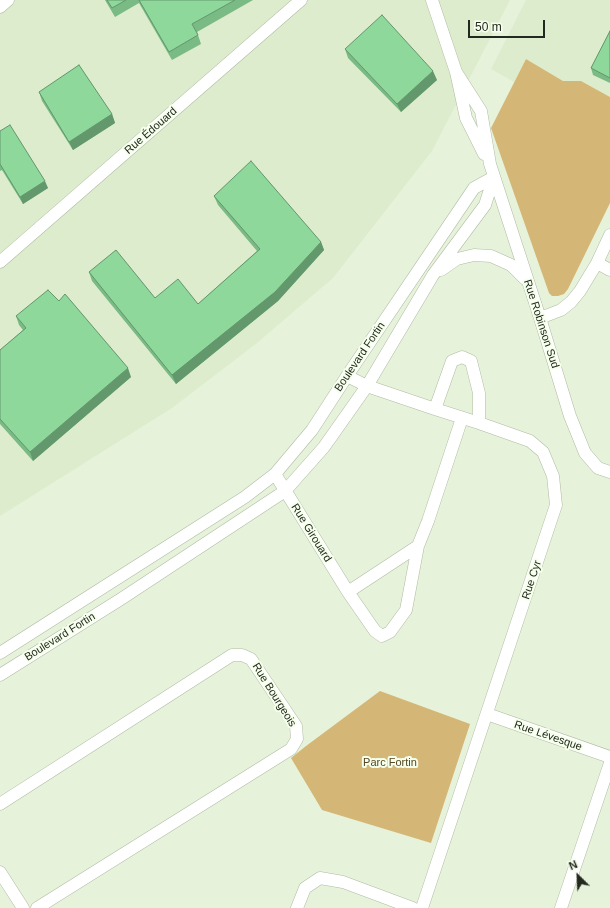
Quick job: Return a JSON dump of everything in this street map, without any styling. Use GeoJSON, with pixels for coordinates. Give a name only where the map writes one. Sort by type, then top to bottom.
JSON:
{"type":"FeatureCollection","features":[{"type":"Feature","properties":{"kind":"street"},"geometry":{"type":"LineString","coordinates":[[0,7],[8,0]]}},
{"type":"Feature","properties":{"kind":"street","name":"Rue Édouard"},"geometry":{"type":"LineString","coordinates":[[0,262],[301,0]]}},
{"type":"Feature","properties":{"kind":"street","name":"Rue Robinson Sud"},"geometry":{"type":"LineString","coordinates":[[432,0],[456,72],[466,118],[490,164]]}},
{"type":"Feature","properties":{"kind":"street","name":"Rue Robinson Sud"},"geometry":{"type":"LineString","coordinates":[[456,72],[481,111],[490,164],[570,416],[585,453],[598,468],[610,472]]}},
{"type":"Feature","properties":{"kind":"street","name":"Boulevard Fortin"},"geometry":{"type":"LineString","coordinates":[[0,675],[121,599],[285,491],[324,447],[367,386],[433,275],[485,205],[494,177]]}},
{"type":"Feature","properties":{"kind":"street","name":"Boulevard Fortin"},"geometry":{"type":"LineString","coordinates":[[0,653],[245,497],[275,474],[312,430],[474,188],[494,177]]}},
{"type":"Feature","properties":{"kind":"street"},"geometry":{"type":"LineString","coordinates":[[540,318],[561,310],[571,302],[580,291],[597,263],[610,234]]}},
{"type":"Feature","properties":{"kind":"street","name":"Boulevard Fortin"},"geometry":{"type":"LineString","coordinates":[[433,275],[457,259],[474,255],[492,256],[511,265],[527,281]]}},
{"type":"Feature","properties":{"kind":"street"},"geometry":{"type":"LineString","coordinates":[[597,263],[610,270]]}},
{"type":"Feature","properties":{"kind":"street"},"geometry":{"type":"LineString","coordinates":[[435,410],[452,361],[462,357],[471,361],[479,393],[479,423]]}},
{"type":"Feature","properties":{"kind":"street","name":"Rue Cyr"},"geometry":{"type":"LineString","coordinates":[[347,376],[367,386],[530,441],[543,452],[553,476],[556,505],[422,908]]}},
{"type":"Feature","properties":{"kind":"street","name":"Rue Girouard"},"geometry":{"type":"LineString","coordinates":[[275,474],[348,592],[375,632],[382,636],[390,632],[406,610],[418,546],[428,521],[462,418]]}},
{"type":"Feature","properties":{"kind":"street"},"geometry":{"type":"LineString","coordinates":[[348,592],[418,546]]}},
{"type":"Feature","properties":{"kind":"street"},"geometry":{"type":"LineString","coordinates":[[111,583],[121,599]]}},
{"type":"Feature","properties":{"kind":"street","name":"Rue Bourgeois"},"geometry":{"type":"LineString","coordinates":[[0,804],[232,655],[242,655],[251,659],[296,726],[297,739],[291,749],[37,908]]}},
{"type":"Feature","properties":{"kind":"street","name":"Rue Lévesque"},"geometry":{"type":"LineString","coordinates":[[487,714],[610,757]]}},
{"type":"Feature","properties":{"kind":"street"},"geometry":{"type":"LineString","coordinates":[[561,908],[610,763]]}},
{"type":"Feature","properties":{"kind":"street"},"geometry":{"type":"LineString","coordinates":[[0,872],[23,908]]}},
{"type":"Feature","properties":{"kind":"street"},"geometry":{"type":"LineString","coordinates":[[297,908],[305,888],[320,878],[343,882],[413,908]]}},
{"type":"Feature","properties":{"kind":"shaded area"},"geometry":{"type":"Polygon","coordinates":[[[0,0],[510,0],[432,151],[333,278],[257,343],[172,408],[0,516],[0,0]]]}},
{"type":"Feature","properties":{"kind":"shaded area"},"geometry":{"type":"Polygon","coordinates":[[[526,0],[610,0],[610,97],[581,81],[563,81],[526,59],[514,82],[491,69],[526,0]]]}},
{"type":"Feature","properties":{"kind":"green space"},"geometry":{"type":"Polygon","coordinates":[[[526,59],[563,81],[581,81],[610,97],[610,203],[568,289],[564,294],[558,296],[552,296],[549,293],[491,128],[526,59]]]}},
{"type":"Feature","properties":{"kind":"green space","name":"Parc Fortin"},"geometry":{"type":"Polygon","coordinates":[[[380,691],[470,724],[431,843],[322,810],[291,758],[380,691]]]}},
{"type":"Feature","properties":{"kind":"building"},"geometry":{"type":"Polygon","coordinates":[[[107,0],[126,0],[112,8],[107,0]]]}},
{"type":"Feature","properties":{"kind":"building"},"geometry":{"type":"Polygon","coordinates":[[[139,0],[235,0],[192,24],[198,35],[169,52],[139,0]]]}},
{"type":"Feature","properties":{"kind":"building"},"geometry":{"type":"Polygon","coordinates":[[[382,15],[433,71],[397,104],[345,49],[382,15]]]}},
{"type":"Feature","properties":{"kind":"building"},"geometry":{"type":"Polygon","coordinates":[[[610,31],[610,78],[591,68],[610,31]]]}},
{"type":"Feature","properties":{"kind":"building"},"geometry":{"type":"Polygon","coordinates":[[[79,65],[112,114],[69,142],[39,92],[79,65]]]}},
{"type":"Feature","properties":{"kind":"building"},"geometry":{"type":"Polygon","coordinates":[[[10,125],[45,181],[20,197],[0,164],[0,131],[10,125]]]}},
{"type":"Feature","properties":{"kind":"building"},"geometry":{"type":"Polygon","coordinates":[[[251,161],[321,242],[275,292],[172,375],[89,272],[116,250],[155,298],[178,279],[198,304],[260,249],[214,196],[251,161]]]}},
{"type":"Feature","properties":{"kind":"building"},"geometry":{"type":"Polygon","coordinates":[[[48,290],[59,301],[65,294],[128,368],[30,452],[0,419],[0,350],[26,328],[16,316],[48,290]]]}}]}
